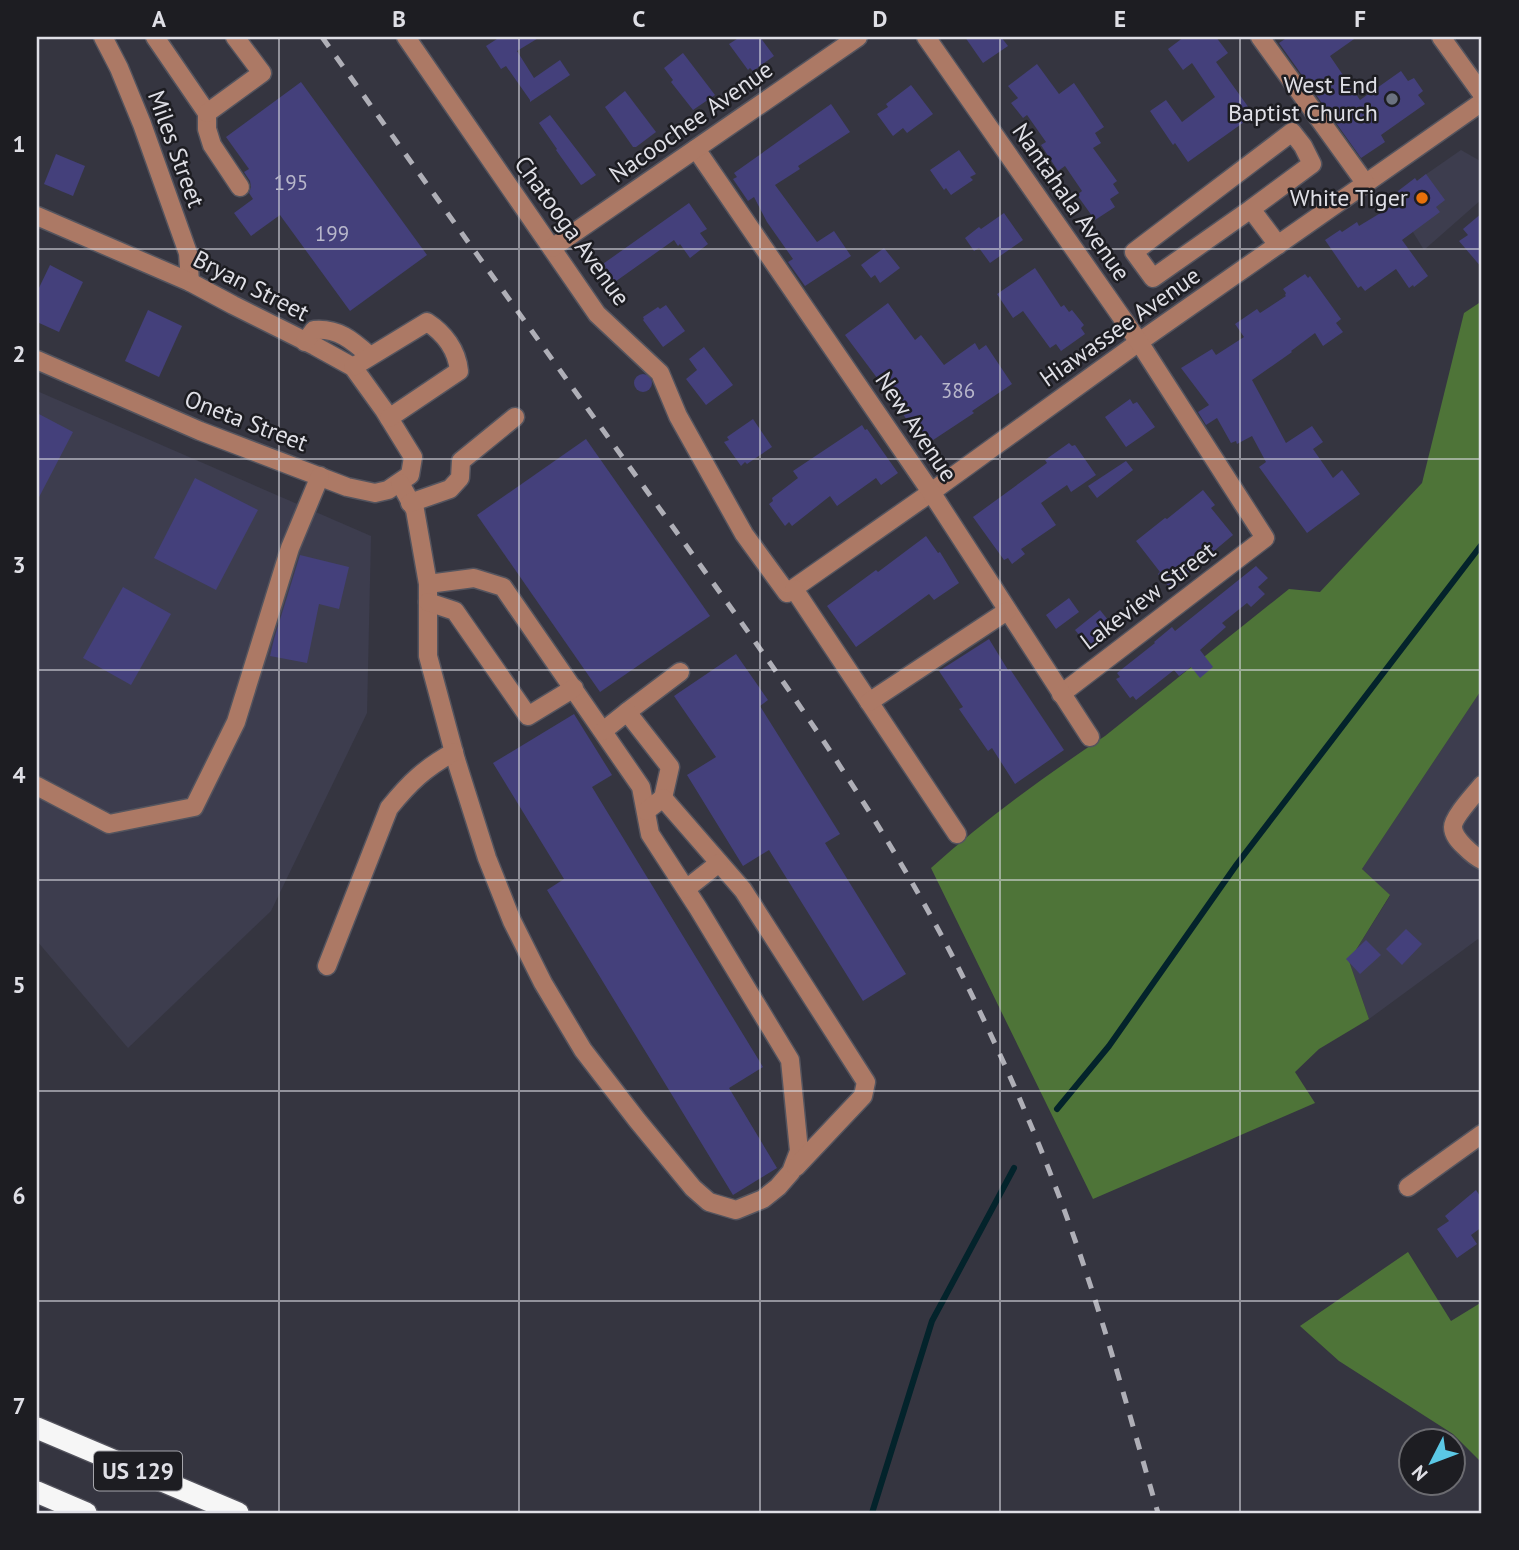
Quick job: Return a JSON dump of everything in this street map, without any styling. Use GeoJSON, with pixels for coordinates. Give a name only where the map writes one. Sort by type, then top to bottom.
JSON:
{"type":"FeatureCollection","features":[{"type":"Feature","properties":{"kind":"highway","name":"US 129"},"geometry":{"type":"LineString","coordinates":[[37,1428],[239,1513]]}},
{"type":"Feature","properties":{"kind":"highway","name":"US 129"},"geometry":{"type":"LineString","coordinates":[[37,1492],[86,1513]]}},
{"type":"Feature","properties":{"kind":"street","name":"Miles Street"},"geometry":{"type":"LineString","coordinates":[[103,37],[142,124],[188,253],[190,282]]}},
{"type":"Feature","properties":{"kind":"street"},"geometry":{"type":"LineString","coordinates":[[155,37],[207,113],[207,129],[212,145],[240,187]]}},
{"type":"Feature","properties":{"kind":"street"},"geometry":{"type":"LineString","coordinates":[[207,113],[261,74],[235,37]]}},
{"type":"Feature","properties":{"kind":"street","name":"Chatooga Avenue"},"geometry":{"type":"LineString","coordinates":[[406,37],[597,314],[660,373],[678,416],[744,534],[791,591],[957,834]]}},
{"type":"Feature","properties":{"kind":"street","name":"Nacoochee Avenue"},"geometry":{"type":"LineString","coordinates":[[552,248],[858,37]]}},
{"type":"Feature","properties":{"kind":"street","name":"Nantahala Avenue"},"geometry":{"type":"LineString","coordinates":[[926,37],[1139,342],[1265,538]]}},
{"type":"Feature","properties":{"kind":"street"},"geometry":{"type":"LineString","coordinates":[[1261,37],[1366,184]]}},
{"type":"Feature","properties":{"kind":"street"},"geometry":{"type":"LineString","coordinates":[[1441,37],[1482,94]]}},
{"type":"Feature","properties":{"kind":"street","name":"Hiawassee Avenue"},"geometry":{"type":"LineString","coordinates":[[791,591],[1139,342],[1482,102]]}},
{"type":"Feature","properties":{"kind":"street"},"geometry":{"type":"LineString","coordinates":[[1292,132],[1312,163],[1153,278],[1134,252],[1292,132],[1316,114]]}},
{"type":"Feature","properties":{"kind":"street","name":"New Avenue"},"geometry":{"type":"LineString","coordinates":[[696,149],[931,492],[1090,737]]}},
{"type":"Feature","properties":{"kind":"street"},"geometry":{"type":"LineString","coordinates":[[1251,209],[1278,246]]}},
{"type":"Feature","properties":{"kind":"street","name":"Bryan Street"},"geometry":{"type":"LineString","coordinates":[[37,216],[190,282],[353,367],[413,457],[410,475],[400,483]]}},
{"type":"Feature","properties":{"kind":"street"},"geometry":{"type":"LineString","coordinates":[[353,367],[427,323],[441,331],[458,359],[459,371],[389,418]]}},
{"type":"Feature","properties":{"kind":"street"},"geometry":{"type":"LineString","coordinates":[[306,342],[314,330],[326,329],[351,338],[370,356]]}},
{"type":"Feature","properties":{"kind":"street","name":"Oneta Street"},"geometry":{"type":"LineString","coordinates":[[37,360],[200,430],[347,487],[375,493],[400,483]]}},
{"type":"Feature","properties":{"kind":"street"},"geometry":{"type":"LineString","coordinates":[[410,503],[450,489],[460,478],[461,461],[515,416]]}},
{"type":"Feature","properties":{"kind":"street"},"geometry":{"type":"LineString","coordinates":[[37,786],[109,824],[194,807],[236,722],[290,548],[320,476]]}},
{"type":"Feature","properties":{"kind":"street"},"geometry":{"type":"LineString","coordinates":[[400,483],[415,510],[428,593],[428,656],[487,858],[508,912],[560,1013],[583,1050],[692,1188],[709,1202],[736,1210],[763,1199],[778,1187],[863,1096],[866,1082],[743,890],[663,798]]}},
{"type":"Feature","properties":{"kind":"street","name":"Lakeview Street"},"geometry":{"type":"LineString","coordinates":[[1061,694],[1265,538]]}},
{"type":"Feature","properties":{"kind":"street"},"geometry":{"type":"LineString","coordinates":[[428,593],[474,578],[503,587],[575,688],[640,787],[650,834],[790,1060],[799,1151],[791,1172]]}},
{"type":"Feature","properties":{"kind":"street"},"geometry":{"type":"LineString","coordinates":[[428,593],[455,611],[528,716],[575,688]]}},
{"type":"Feature","properties":{"kind":"street"},"geometry":{"type":"LineString","coordinates":[[869,702],[1007,611]]}},
{"type":"Feature","properties":{"kind":"street"},"geometry":{"type":"LineString","coordinates":[[603,731],[680,672]]}},
{"type":"Feature","properties":{"kind":"street"},"geometry":{"type":"LineString","coordinates":[[627,712],[670,767],[663,798],[646,811]]}},
{"type":"Feature","properties":{"kind":"street"},"geometry":{"type":"LineString","coordinates":[[327,966],[389,808],[429,767],[454,752]]}},
{"type":"Feature","properties":{"kind":"street"},"geometry":{"type":"LineString","coordinates":[[1482,785],[1454,821],[1453,829],[1464,846],[1482,860]]}},
{"type":"Feature","properties":{"kind":"street"},"geometry":{"type":"LineString","coordinates":[[686,889],[719,863]]}},
{"type":"Feature","properties":{"kind":"street"},"geometry":{"type":"LineString","coordinates":[[1408,1187],[1482,1133]]}},
{"type":"Feature","properties":{"kind":"shaded area"},"geometry":{"type":"Polygon","coordinates":[[[1461,150],[1482,162],[1482,199],[1424,250],[1392,198],[1461,150]]]}},
{"type":"Feature","properties":{"kind":"shaded area"},"geometry":{"type":"Polygon","coordinates":[[[37,391],[371,536],[367,713],[271,911],[128,1048],[37,941],[37,391]]]}},
{"type":"Feature","properties":{"kind":"shaded area"},"geometry":{"type":"Polygon","coordinates":[[[1482,689],[1482,943],[1478,939],[1369,1019],[1349,961],[1390,896],[1362,869],[1482,689]]]}},
{"type":"Feature","properties":{"kind":"green space"},"geometry":{"type":"Polygon","coordinates":[[[1482,301],[1482,689],[1362,869],[1390,895],[1349,961],[1369,1019],[1319,1049],[1295,1072],[1315,1103],[1093,1199],[931,868],[994,815],[1105,736],[1289,589],[1320,592],[1422,483],[1464,313],[1482,301]]]}},
{"type":"Feature","properties":{"kind":"green space"},"geometry":{"type":"Polygon","coordinates":[[[1408,1252],[1451,1321],[1482,1302],[1482,1463],[1466,1447],[1466,1428],[1444,1428],[1339,1361],[1300,1326],[1408,1252]]]}},
{"type":"Feature","properties":{"kind":"building"},"geometry":{"type":"Polygon","coordinates":[[[500,37],[540,37],[517,51],[534,78],[560,60],[570,75],[530,102],[506,66],[501,69],[486,46],[500,37]]]}},
{"type":"Feature","properties":{"kind":"building"},"geometry":{"type":"Polygon","coordinates":[[[740,37],[760,37],[774,56],[753,71],[750,68],[748,70],[729,44],[740,37]]]}},
{"type":"Feature","properties":{"kind":"building"},"geometry":{"type":"Polygon","coordinates":[[[965,37],[1001,37],[1008,46],[983,63],[965,37]]]}},
{"type":"Feature","properties":{"kind":"building"},"geometry":{"type":"Polygon","coordinates":[[[1184,37],[1216,37],[1228,53],[1216,62],[1254,115],[1188,162],[1150,111],[1166,100],[1182,122],[1215,97],[1192,63],[1183,70],[1168,49],[1184,37]]]}},
{"type":"Feature","properties":{"kind":"building","name":"West End Baptist Church"},"geometry":{"type":"Polygon","coordinates":[[[1288,37],[1357,37],[1330,56],[1360,100],[1401,71],[1408,81],[1414,78],[1423,91],[1418,95],[1425,104],[1381,135],[1385,142],[1361,158],[1279,43],[1288,37]]]}},
{"type":"Feature","properties":{"kind":"building"},"geometry":{"type":"Polygon","coordinates":[[[683,53],[715,95],[693,110],[671,82],[673,80],[664,68],[683,53]]]}},
{"type":"Feature","properties":{"kind":"building"},"geometry":{"type":"Polygon","coordinates":[[[1037,64],[1059,94],[1074,83],[1104,127],[1095,133],[1101,143],[1093,148],[1117,181],[1113,184],[1119,193],[1110,199],[1115,207],[1095,220],[1077,195],[1082,191],[1065,166],[1058,171],[1041,145],[1046,142],[1027,115],[1023,118],[1011,103],[1018,98],[1008,86],[1037,64]]]}},
{"type":"Feature","properties":{"kind":"building"},"geometry":{"type":"Polygon","coordinates":[[[301,82],[427,255],[350,311],[280,215],[251,236],[234,213],[253,199],[249,193],[250,181],[244,172],[249,169],[226,137],[301,82]]]}},
{"type":"Feature","properties":{"kind":"building"},"geometry":{"type":"Polygon","coordinates":[[[911,85],[933,114],[907,133],[903,128],[893,136],[877,114],[911,85]]]}},
{"type":"Feature","properties":{"kind":"building"},"geometry":{"type":"Polygon","coordinates":[[[625,91],[656,132],[636,147],[633,147],[605,107],[625,91]]]}},
{"type":"Feature","properties":{"kind":"building"},"geometry":{"type":"Polygon","coordinates":[[[831,104],[850,132],[798,166],[800,169],[775,185],[817,242],[834,231],[851,256],[805,286],[788,262],[793,259],[767,222],[754,197],[748,201],[733,179],[737,177],[734,173],[831,104]]]}},
{"type":"Feature","properties":{"kind":"building"},"geometry":{"type":"Polygon","coordinates":[[[550,115],[596,175],[581,185],[539,123],[550,115]]]}},
{"type":"Feature","properties":{"kind":"building"},"geometry":{"type":"Polygon","coordinates":[[[959,150],[976,174],[970,177],[973,180],[951,195],[946,188],[944,190],[930,170],[959,150]]]}},
{"type":"Feature","properties":{"kind":"building"},"geometry":{"type":"Polygon","coordinates":[[[56,154],[85,166],[73,196],[44,184],[56,154]]]}},
{"type":"Feature","properties":{"kind":"building"},"geometry":{"type":"Polygon","coordinates":[[[1426,174],[1445,200],[1436,207],[1440,212],[1402,240],[1428,276],[1409,288],[1396,269],[1365,291],[1361,286],[1358,288],[1325,240],[1357,222],[1359,226],[1402,200],[1398,191],[1415,178],[1417,181],[1426,174]]]}},
{"type":"Feature","properties":{"kind":"building"},"geometry":{"type":"Polygon","coordinates":[[[689,203],[707,229],[700,233],[708,244],[690,258],[674,240],[612,284],[600,266],[689,203]]]}},
{"type":"Feature","properties":{"kind":"building"},"geometry":{"type":"Polygon","coordinates":[[[1004,213],[1023,240],[990,263],[979,248],[974,251],[965,238],[1004,213]]]}},
{"type":"Feature","properties":{"kind":"building"},"geometry":{"type":"Polygon","coordinates":[[[1482,213],[1482,268],[1459,241],[1468,235],[1463,229],[1482,213]]]}},
{"type":"Feature","properties":{"kind":"building"},"geometry":{"type":"Polygon","coordinates":[[[884,248],[900,268],[880,283],[875,275],[871,278],[861,265],[884,248]]]}},
{"type":"Feature","properties":{"kind":"building"},"geometry":{"type":"Polygon","coordinates":[[[50,265],[83,282],[59,332],[37,322],[37,292],[50,265]]]}},
{"type":"Feature","properties":{"kind":"building"},"geometry":{"type":"Polygon","coordinates":[[[1035,268],[1061,307],[1064,305],[1069,312],[1072,310],[1084,325],[1081,328],[1085,334],[1061,351],[1056,344],[1050,348],[1023,311],[1013,318],[997,294],[1035,268]]]}},
{"type":"Feature","properties":{"kind":"building"},"geometry":{"type":"Polygon","coordinates":[[[1305,274],[1308,278],[1310,276],[1341,319],[1336,323],[1343,332],[1323,346],[1315,333],[1252,380],[1286,443],[1312,426],[1323,442],[1313,449],[1333,478],[1342,470],[1360,494],[1307,533],[1259,467],[1266,462],[1252,436],[1237,444],[1236,441],[1231,443],[1217,418],[1206,425],[1198,412],[1209,405],[1181,368],[1212,349],[1216,355],[1244,337],[1235,324],[1257,309],[1260,313],[1286,296],[1283,289],[1305,274]]]}},
{"type":"Feature","properties":{"kind":"building"},"geometry":{"type":"Polygon","coordinates":[[[888,303],[915,340],[921,335],[944,365],[975,343],[979,350],[986,345],[1012,384],[924,446],[845,335],[888,303]]]}},
{"type":"Feature","properties":{"kind":"building"},"geometry":{"type":"Polygon","coordinates":[[[666,305],[685,331],[663,347],[643,317],[666,305]]]}},
{"type":"Feature","properties":{"kind":"building"},"geometry":{"type":"Polygon","coordinates":[[[148,310],[182,326],[159,377],[125,361],[148,310]]]}},
{"type":"Feature","properties":{"kind":"building"},"geometry":{"type":"Polygon","coordinates":[[[704,347],[733,385],[706,405],[686,379],[697,370],[689,359],[704,347]]]}},
{"type":"Feature","properties":{"kind":"building"},"geometry":{"type":"Polygon","coordinates":[[[643,374],[649,377],[652,383],[649,389],[643,392],[637,389],[634,383],[637,377],[643,374]]]}},
{"type":"Feature","properties":{"kind":"building"},"geometry":{"type":"Polygon","coordinates":[[[1130,399],[1133,404],[1137,402],[1155,427],[1126,447],[1105,417],[1130,399]]]}},
{"type":"Feature","properties":{"kind":"building"},"geometry":{"type":"Polygon","coordinates":[[[37,413],[73,432],[37,501],[37,413]]]}},
{"type":"Feature","properties":{"kind":"building"},"geometry":{"type":"Polygon","coordinates":[[[753,419],[772,447],[741,466],[724,442],[753,419]]]}},
{"type":"Feature","properties":{"kind":"building"},"geometry":{"type":"Polygon","coordinates":[[[862,425],[898,473],[881,485],[876,478],[837,506],[830,496],[792,526],[789,522],[785,526],[769,504],[773,501],[772,498],[798,478],[793,471],[862,425]]]}},
{"type":"Feature","properties":{"kind":"building"},"geometry":{"type":"Polygon","coordinates":[[[586,439],[710,616],[600,692],[477,515],[586,439]]]}},
{"type":"Feature","properties":{"kind":"building"},"geometry":{"type":"Polygon","coordinates":[[[1069,443],[1075,445],[1096,475],[1071,492],[1067,485],[1041,503],[1056,525],[1021,549],[1025,554],[1012,564],[1008,558],[1004,560],[973,517],[1047,463],[1045,460],[1069,443]]]}},
{"type":"Feature","properties":{"kind":"building"},"geometry":{"type":"Polygon","coordinates":[[[1126,461],[1133,470],[1097,498],[1088,486],[1126,461]]]}},
{"type":"Feature","properties":{"kind":"building"},"geometry":{"type":"Polygon","coordinates":[[[195,478],[258,510],[216,590],[154,558],[195,478]]]}},
{"type":"Feature","properties":{"kind":"building"},"geometry":{"type":"Polygon","coordinates":[[[1203,490],[1215,505],[1211,508],[1233,535],[1170,588],[1136,541],[1203,490]]]}},
{"type":"Feature","properties":{"kind":"building"},"geometry":{"type":"Polygon","coordinates":[[[926,536],[938,553],[940,552],[959,583],[934,600],[929,594],[856,647],[827,606],[926,536]]]}},
{"type":"Feature","properties":{"kind":"building"},"geometry":{"type":"Polygon","coordinates":[[[300,555],[349,567],[339,609],[319,604],[307,663],[270,656],[300,555]]]}},
{"type":"Feature","properties":{"kind":"building"},"geometry":{"type":"Polygon","coordinates":[[[1256,566],[1268,578],[1258,587],[1265,594],[1251,607],[1247,603],[1222,623],[1226,627],[1200,650],[1213,667],[1200,678],[1191,667],[1179,676],[1174,670],[1136,700],[1133,696],[1130,698],[1116,679],[1120,677],[1117,673],[1172,627],[1175,631],[1256,566]]]}},
{"type":"Feature","properties":{"kind":"building"},"geometry":{"type":"Polygon","coordinates":[[[123,587],[171,614],[131,685],[83,658],[123,587]]]}},
{"type":"Feature","properties":{"kind":"building"},"geometry":{"type":"Polygon","coordinates":[[[1069,598],[1079,612],[1056,629],[1046,615],[1069,598]]]}},
{"type":"Feature","properties":{"kind":"building"},"geometry":{"type":"Polygon","coordinates":[[[1100,610],[1116,630],[1091,649],[1075,630],[1100,610]]]}},
{"type":"Feature","properties":{"kind":"building"},"geometry":{"type":"Polygon","coordinates":[[[989,639],[1064,750],[1015,784],[992,748],[988,751],[959,709],[963,707],[939,671],[989,639]]]}},
{"type":"Feature","properties":{"kind":"building"},"geometry":{"type":"Polygon","coordinates":[[[736,654],[768,700],[760,706],[840,834],[825,843],[906,974],[863,1001],[769,850],[743,866],[687,775],[716,757],[674,696],[736,654]]]}},
{"type":"Feature","properties":{"kind":"building"},"geometry":{"type":"Polygon","coordinates":[[[574,714],[612,775],[592,787],[763,1067],[729,1088],[777,1168],[733,1195],[547,890],[564,879],[493,763],[574,714]]]}},
{"type":"Feature","properties":{"kind":"building"},"geometry":{"type":"Polygon","coordinates":[[[1406,929],[1422,944],[1402,965],[1386,949],[1406,929]]]}},
{"type":"Feature","properties":{"kind":"building"},"geometry":{"type":"Polygon","coordinates":[[[1366,940],[1381,955],[1360,974],[1346,959],[1366,940]]]}},
{"type":"Feature","properties":{"kind":"building"},"geometry":{"type":"Polygon","coordinates":[[[1476,1190],[1482,1199],[1482,1227],[1471,1235],[1477,1244],[1457,1258],[1437,1229],[1449,1221],[1445,1216],[1476,1190]]]}},
{"type":"Feature","properties":{"kind":"waterway"},"geometry":{"type":"LineString","coordinates":[[1057,1109],[1109,1046],[1237,864],[1482,544]]}},
{"type":"Feature","properties":{"kind":"waterway"},"geometry":{"type":"LineString","coordinates":[[872,1513],[932,1321],[1014,1168]]}},
{"type":"Feature","properties":{"kind":"railway"},"geometry":{"type":"LineString","coordinates":[[322,37],[781,678],[860,796],[932,918],[994,1041],[1058,1195],[1105,1333],[1158,1513]]}},
{"type":"Feature","properties":{"kind":"place","name":"West End Baptist Church"},"geometry":{"type":"Point","coordinates":[1392,99]}},
{"type":"Feature","properties":{"kind":"place","name":"White Tiger"},"geometry":{"type":"Point","coordinates":[1422,198]}}]}
